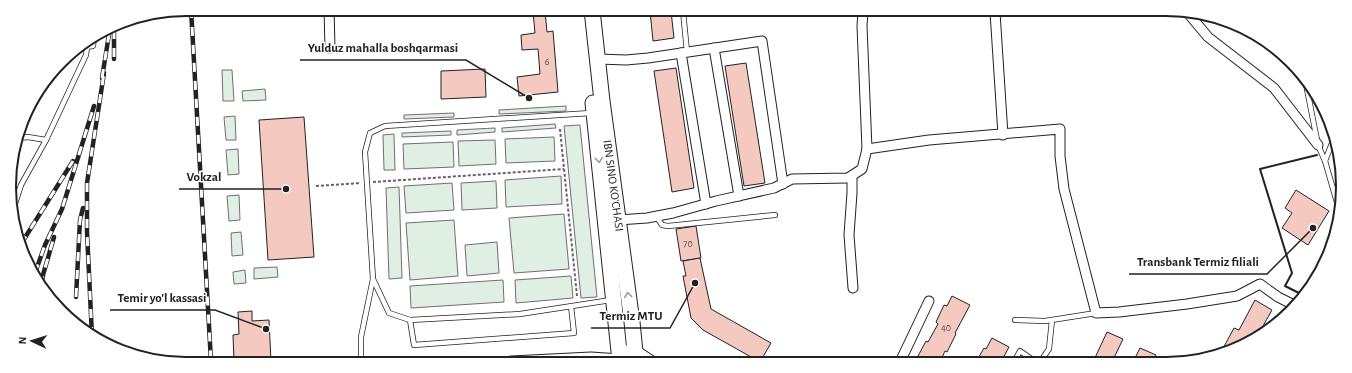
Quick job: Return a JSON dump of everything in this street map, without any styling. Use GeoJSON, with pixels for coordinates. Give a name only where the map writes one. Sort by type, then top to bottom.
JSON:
{"type":"FeatureCollection","features":[{"type":"Feature","properties":{"kind":"main road","name":"IBN SINO KO'CHASI"},"geometry":{"type":"LineString","coordinates":[[583,16],[620,357]]}},
{"type":"Feature","properties":{"kind":"main road","name":"IBN SINO KO'CHASI"},"geometry":{"type":"LineString","coordinates":[[593,16],[635,357]]}},
{"type":"Feature","properties":{"kind":"street"},"geometry":{"type":"LineString","coordinates":[[329,16],[330,48]]}},
{"type":"Feature","properties":{"kind":"street"},"geometry":{"type":"LineString","coordinates":[[618,220],[673,213],[774,188],[792,180],[848,178],[852,177],[862,169],[867,149],[863,16]]}},
{"type":"Feature","properties":{"kind":"street"},"geometry":{"type":"LineString","coordinates":[[995,16],[1003,135]]}},
{"type":"Feature","properties":{"kind":"street"},"geometry":{"type":"LineString","coordinates":[[1192,18],[1208,37],[1274,88],[1318,145]]}},
{"type":"Feature","properties":{"kind":"street"},"geometry":{"type":"LineString","coordinates":[[598,59],[626,60],[762,41],[783,184]]}},
{"type":"Feature","properties":{"kind":"street"},"geometry":{"type":"LineString","coordinates":[[714,48],[739,196]]}},
{"type":"Feature","properties":{"kind":"street"},"geometry":{"type":"LineString","coordinates":[[684,53],[706,204]]}},
{"type":"Feature","properties":{"kind":"street"},"geometry":{"type":"LineString","coordinates":[[867,149],[929,140],[1003,135],[1060,129],[1060,156],[1064,189],[1096,313],[1119,312],[1187,304],[1237,296],[1260,284],[1278,297],[1290,303]]}},
{"type":"Feature","properties":{"kind":"street"},"geometry":{"type":"LineString","coordinates":[[852,177],[849,235],[853,288]]}},
{"type":"Feature","properties":{"kind":"street"},"geometry":{"type":"LineString","coordinates":[[902,357],[929,301]]}},
{"type":"Feature","properties":{"kind":"lane"},"geometry":{"type":"LineString","coordinates":[[683,16],[684,53]]}},
{"type":"Feature","properties":{"kind":"lane"},"geometry":{"type":"LineString","coordinates":[[16,200],[21,185],[46,140],[86,55],[87,48]]}},
{"type":"Feature","properties":{"kind":"lane"},"geometry":{"type":"LineString","coordinates":[[1307,91],[1318,145],[1325,161],[1336,199]]}},
{"type":"Feature","properties":{"kind":"lane"},"geometry":{"type":"LineString","coordinates":[[361,357],[361,337],[373,279],[364,152],[370,133],[385,126],[594,113]]}},
{"type":"Feature","properties":{"kind":"lane"},"geometry":{"type":"LineString","coordinates":[[23,138],[46,140]]}},
{"type":"Feature","properties":{"kind":"lane"},"geometry":{"type":"LineString","coordinates":[[1325,161],[1331,146]]}},
{"type":"Feature","properties":{"kind":"lane"},"geometry":{"type":"LineString","coordinates":[[656,216],[662,225],[668,226],[775,215]]}},
{"type":"Feature","properties":{"kind":"lane"},"geometry":{"type":"LineString","coordinates":[[373,279],[389,313],[410,320],[520,314],[613,300]]}},
{"type":"Feature","properties":{"kind":"lane"},"geometry":{"type":"LineString","coordinates":[[410,320],[414,345],[574,333],[571,306]]}},
{"type":"Feature","properties":{"kind":"lane"},"geometry":{"type":"LineString","coordinates":[[1015,320],[1046,321],[1096,313]]}},
{"type":"Feature","properties":{"kind":"lane"},"geometry":{"type":"LineString","coordinates":[[1043,357],[1049,349],[1052,320]]}},
{"type":"Feature","properties":{"kind":"lane"},"geometry":{"type":"LineString","coordinates":[[1017,357],[1020,351],[1029,357]]}},
{"type":"Feature","properties":{"kind":"path"},"geometry":{"type":"LineString","coordinates":[[560,130],[577,296]]}},
{"type":"Feature","properties":{"kind":"path"},"geometry":{"type":"LineString","coordinates":[[316,186],[564,169]]}},
{"type":"Feature","properties":{"kind":"green space"},"geometry":{"type":"Polygon","coordinates":[[[222,70],[232,70],[234,101],[223,101],[222,70]]]}},
{"type":"Feature","properties":{"kind":"green space"},"geometry":{"type":"Polygon","coordinates":[[[265,89],[266,100],[243,101],[242,91],[265,89]]]}},
{"type":"Feature","properties":{"kind":"green space"},"geometry":{"type":"Polygon","coordinates":[[[566,106],[566,111],[499,114],[499,110],[566,106]]]}},
{"type":"Feature","properties":{"kind":"green space"},"geometry":{"type":"Polygon","coordinates":[[[454,113],[454,117],[404,119],[404,115],[454,113]]]}},
{"type":"Feature","properties":{"kind":"green space"},"geometry":{"type":"Polygon","coordinates":[[[235,116],[236,140],[226,140],[224,117],[235,116]]]}},
{"type":"Feature","properties":{"kind":"green space"},"geometry":{"type":"Polygon","coordinates":[[[555,124],[556,128],[502,132],[502,128],[555,124]]]}},
{"type":"Feature","properties":{"kind":"green space"},"geometry":{"type":"Polygon","coordinates":[[[580,125],[597,297],[581,298],[564,126],[580,125]]]}},
{"type":"Feature","properties":{"kind":"green space"},"geometry":{"type":"Polygon","coordinates":[[[495,128],[495,132],[457,135],[457,130],[495,128]]]}},
{"type":"Feature","properties":{"kind":"green space"},"geometry":{"type":"Polygon","coordinates":[[[451,131],[451,135],[402,137],[402,133],[451,131]]]}},
{"type":"Feature","properties":{"kind":"green space"},"geometry":{"type":"Polygon","coordinates":[[[394,134],[395,170],[384,170],[383,135],[394,134]]]}},
{"type":"Feature","properties":{"kind":"green space"},"geometry":{"type":"Polygon","coordinates":[[[554,137],[555,161],[506,163],[505,139],[554,137]]]}},
{"type":"Feature","properties":{"kind":"green space"},"geometry":{"type":"Polygon","coordinates":[[[495,140],[496,164],[459,166],[458,141],[495,140]]]}},
{"type":"Feature","properties":{"kind":"green space"},"geometry":{"type":"Polygon","coordinates":[[[453,142],[454,167],[404,169],[403,144],[453,142]]]}},
{"type":"Feature","properties":{"kind":"green space"},"geometry":{"type":"Polygon","coordinates":[[[238,149],[239,174],[228,175],[226,150],[238,149]]]}},
{"type":"Feature","properties":{"kind":"green space"},"geometry":{"type":"Polygon","coordinates":[[[561,176],[562,204],[506,207],[505,180],[561,176]]]}},
{"type":"Feature","properties":{"kind":"green space"},"geometry":{"type":"Polygon","coordinates":[[[496,181],[497,208],[462,210],[461,183],[496,181]]]}},
{"type":"Feature","properties":{"kind":"green space"},"geometry":{"type":"Polygon","coordinates":[[[452,183],[454,210],[406,213],[404,186],[452,183]]]}},
{"type":"Feature","properties":{"kind":"green space"},"geometry":{"type":"Polygon","coordinates":[[[399,187],[402,278],[389,279],[386,188],[399,187]]]}},
{"type":"Feature","properties":{"kind":"green space"},"geometry":{"type":"Polygon","coordinates":[[[239,195],[240,220],[229,221],[227,196],[239,195]]]}},
{"type":"Feature","properties":{"kind":"green space"},"geometry":{"type":"Polygon","coordinates":[[[564,214],[569,269],[514,273],[509,218],[564,214]]]}},
{"type":"Feature","properties":{"kind":"green space"},"geometry":{"type":"Polygon","coordinates":[[[454,220],[458,276],[410,280],[406,223],[454,220]]]}},
{"type":"Feature","properties":{"kind":"green space"},"geometry":{"type":"Polygon","coordinates":[[[241,232],[243,255],[232,256],[231,233],[241,232]]]}},
{"type":"Feature","properties":{"kind":"green space"},"geometry":{"type":"Polygon","coordinates":[[[497,242],[499,273],[467,276],[465,245],[497,242]]]}},
{"type":"Feature","properties":{"kind":"green space"},"geometry":{"type":"Polygon","coordinates":[[[277,267],[278,277],[254,279],[254,268],[277,267]]]}},
{"type":"Feature","properties":{"kind":"green space"},"geometry":{"type":"Polygon","coordinates":[[[245,270],[246,283],[234,284],[233,272],[245,270]]]}},
{"type":"Feature","properties":{"kind":"green space"},"geometry":{"type":"Polygon","coordinates":[[[571,276],[573,298],[516,303],[515,280],[571,276]]]}},
{"type":"Feature","properties":{"kind":"green space"},"geometry":{"type":"Polygon","coordinates":[[[503,280],[504,302],[411,308],[410,286],[503,280]]]}},
{"type":"Feature","properties":{"kind":"building"},"geometry":{"type":"Polygon","coordinates":[[[533,16],[545,16],[547,32],[553,31],[558,92],[519,96],[517,77],[540,74],[538,49],[522,50],[521,35],[535,33],[533,16]]]}},
{"type":"Feature","properties":{"kind":"building"},"geometry":{"type":"Polygon","coordinates":[[[650,16],[672,16],[674,38],[653,41],[650,16]]]}},
{"type":"Feature","properties":{"kind":"building"},"geometry":{"type":"Polygon","coordinates":[[[746,63],[765,183],[744,186],[725,66],[746,63]]]}},
{"type":"Feature","properties":{"kind":"building"},"geometry":{"type":"Polygon","coordinates":[[[676,68],[694,188],[672,192],[654,71],[676,68]]]}},
{"type":"Feature","properties":{"kind":"building"},"geometry":{"type":"Polygon","coordinates":[[[485,69],[486,97],[441,99],[441,71],[485,69]]]}},
{"type":"Feature","properties":{"kind":"building"},"geometry":{"type":"Polygon","coordinates":[[[304,117],[314,257],[268,260],[259,120],[304,117]]]}},
{"type":"Feature","properties":{"kind":"building"},"geometry":{"type":"Polygon","coordinates":[[[1296,190],[1329,211],[1308,245],[1282,228],[1292,213],[1285,208],[1296,190]]]}},
{"type":"Feature","properties":{"kind":"building"},"geometry":{"type":"Polygon","coordinates":[[[696,226],[701,258],[681,261],[676,229],[696,226]]]}},
{"type":"Feature","properties":{"kind":"building"},"geometry":{"type":"Polygon","coordinates":[[[700,258],[711,309],[771,343],[763,357],[751,357],[703,330],[691,318],[683,276],[686,276],[683,261],[700,258]]]}},
{"type":"Feature","properties":{"kind":"building"},"geometry":{"type":"Polygon","coordinates":[[[952,296],[970,305],[947,352],[945,351],[942,357],[918,357],[926,341],[928,342],[938,324],[936,322],[944,305],[947,306],[952,296]]]}},
{"type":"Feature","properties":{"kind":"building"},"geometry":{"type":"Polygon","coordinates":[[[1255,300],[1272,310],[1263,326],[1251,334],[1224,347],[1234,328],[1239,330],[1255,300]]]}},
{"type":"Feature","properties":{"kind":"building"},"geometry":{"type":"Polygon","coordinates":[[[252,311],[252,321],[269,320],[271,357],[234,357],[233,335],[239,334],[238,312],[252,311]]]}},
{"type":"Feature","properties":{"kind":"building"},"geometry":{"type":"Polygon","coordinates":[[[1107,332],[1123,339],[1114,357],[1095,357],[1107,332]]]}},
{"type":"Feature","properties":{"kind":"building"},"geometry":{"type":"Polygon","coordinates":[[[992,338],[1009,347],[1004,357],[979,357],[984,348],[986,349],[992,338]]]}},
{"type":"Feature","properties":{"kind":"building"},"geometry":{"type":"Polygon","coordinates":[[[1140,348],[1156,355],[1155,357],[1136,357],[1140,348]]]}},
{"type":"Feature","properties":{"kind":"railway"},"geometry":{"type":"LineString","coordinates":[[191,16],[211,357]]}},
{"type":"Feature","properties":{"kind":"railway"},"geometry":{"type":"LineString","coordinates":[[114,32],[114,59]]}},
{"type":"Feature","properties":{"kind":"railway"},"geometry":{"type":"LineString","coordinates":[[102,78],[109,35]]}},
{"type":"Feature","properties":{"kind":"railway"},"geometry":{"type":"LineString","coordinates":[[92,328],[87,232],[87,183],[104,73]]}},
{"type":"Feature","properties":{"kind":"railway"},"geometry":{"type":"LineString","coordinates":[[37,268],[45,245],[62,209],[94,106]]}},
{"type":"Feature","properties":{"kind":"railway"},"geometry":{"type":"LineString","coordinates":[[24,239],[73,161]]}},
{"type":"Feature","properties":{"kind":"railway"},"geometry":{"type":"LineString","coordinates":[[76,297],[80,220],[83,208]]}},
{"type":"Feature","properties":{"kind":"railway"},"geometry":{"type":"LineString","coordinates":[[43,277],[54,237]]}},
{"type":"Feature","properties":{"kind":"wall"},"geometry":{"type":"LineString","coordinates":[[1299,293],[1285,286],[1292,273],[1260,169],[1317,155]]}},
{"type":"Feature","properties":{"kind":"place","name":"Yulduz mahalla boshqarmasi"},"geometry":{"type":"Point","coordinates":[529,98]}},
{"type":"Feature","properties":{"kind":"place","name":"Vokzal"},"geometry":{"type":"Point","coordinates":[286,189]}},
{"type":"Feature","properties":{"kind":"place","name":"Transbank Termiz filiali"},"geometry":{"type":"Point","coordinates":[1313,228]}},
{"type":"Feature","properties":{"kind":"place","name":"Termiz MTU"},"geometry":{"type":"Point","coordinates":[695,283]}},
{"type":"Feature","properties":{"kind":"place","name":"Temir yo'l kassasi"},"geometry":{"type":"Point","coordinates":[266,329]}}]}
